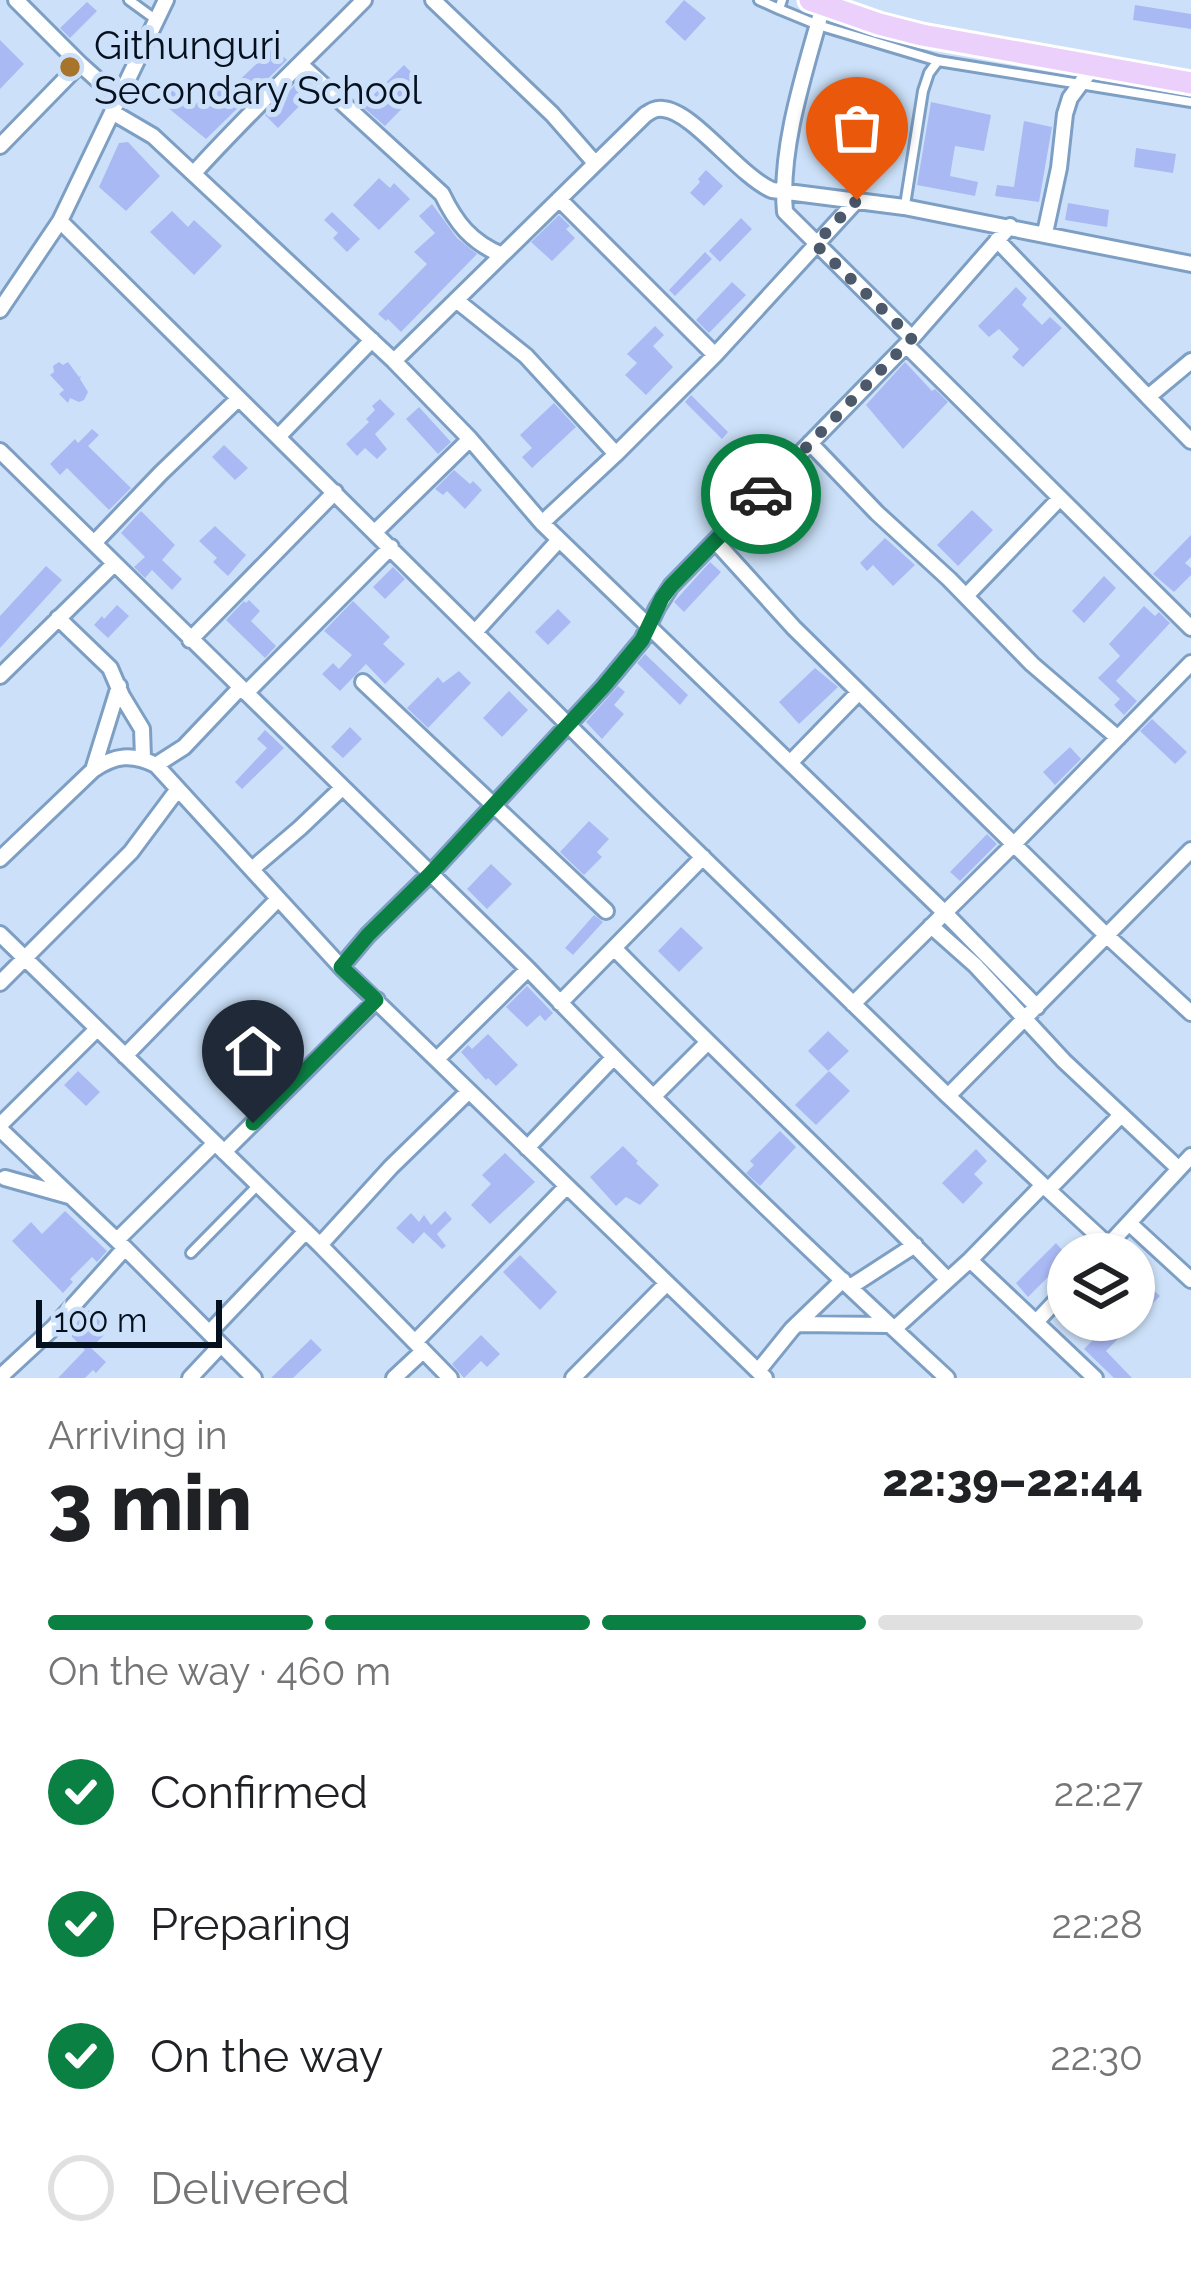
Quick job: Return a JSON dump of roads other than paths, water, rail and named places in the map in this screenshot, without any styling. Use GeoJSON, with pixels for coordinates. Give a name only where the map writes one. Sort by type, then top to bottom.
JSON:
{"type":"FeatureCollection","features":[{"type":"Feature","properties":{"kind":"main road"},"geometry":{"type":"LineString","coordinates":[[817,10],[922,35],[987,59],[1142,85],[1191,82]]}},
{"type":"Feature","properties":{"kind":"street"},"geometry":{"type":"LineString","coordinates":[[16,0],[115,105],[394,361],[470,439],[558,541],[944,912],[1032,1012],[1064,1061],[1179,1168]]}},
{"type":"Feature","properties":{"kind":"street"},"geometry":{"type":"LineString","coordinates":[[0,310],[60,221],[166,0]]}},
{"type":"Feature","properties":{"kind":"street"},"geometry":{"type":"LineString","coordinates":[[194,173],[364,0]]}},
{"type":"Feature","properties":{"kind":"street"},"geometry":{"type":"LineString","coordinates":[[434,0],[596,163]]}},
{"type":"Feature","properties":{"kind":"street"},"geometry":{"type":"LineString","coordinates":[[817,10],[784,193],[788,218],[1191,628]]}},
{"type":"Feature","properties":{"kind":"street"},"geometry":{"type":"LineString","coordinates":[[0,146],[80,64]]}},
{"type":"Feature","properties":{"kind":"street"},"geometry":{"type":"LineString","coordinates":[[301,65],[442,194],[473,240],[502,255]]}},
{"type":"Feature","properties":{"kind":"street"},"geometry":{"type":"LineString","coordinates":[[1045,233],[1065,114],[1086,75]]}},
{"type":"Feature","properties":{"kind":"street"},"geometry":{"type":"LineString","coordinates":[[394,361],[645,115],[662,109],[689,122],[755,181],[784,193],[904,207],[1191,264]]}},
{"type":"Feature","properties":{"kind":"street"},"geometry":{"type":"LineString","coordinates":[[559,199],[715,355]]}},
{"type":"Feature","properties":{"kind":"street"},"geometry":{"type":"LineString","coordinates":[[542,523],[715,355],[857,200]]}},
{"type":"Feature","properties":{"kind":"street"},"geometry":{"type":"LineString","coordinates":[[60,221],[1089,1233]]}},
{"type":"Feature","properties":{"kind":"street"},"geometry":{"type":"LineString","coordinates":[[341,967],[642,640],[662,598],[909,341],[1010,226]]}},
{"type":"Feature","properties":{"kind":"street"},"geometry":{"type":"LineString","coordinates":[[997,240],[1191,441]]}},
{"type":"Feature","properties":{"kind":"street"},"geometry":{"type":"LineString","coordinates":[[456,300],[526,356],[616,454]]}},
{"type":"Feature","properties":{"kind":"street"},"geometry":{"type":"LineString","coordinates":[[278,437],[372,340]]}},
{"type":"Feature","properties":{"kind":"street"},"geometry":{"type":"LineString","coordinates":[[1148,398],[1191,361]]}},
{"type":"Feature","properties":{"kind":"street"},"geometry":{"type":"LineString","coordinates":[[94,543],[238,399]]}},
{"type":"Feature","properties":{"kind":"street"},"geometry":{"type":"LineString","coordinates":[[375,532],[470,439]]}},
{"type":"Feature","properties":{"kind":"street"},"geometry":{"type":"LineString","coordinates":[[810,443],[1032,664],[1118,738]]}},
{"type":"Feature","properties":{"kind":"street"},"geometry":{"type":"LineString","coordinates":[[0,451],[947,1378]]}},
{"type":"Feature","properties":{"kind":"street"},"geometry":{"type":"LineString","coordinates":[[190,640],[334,492]]}},
{"type":"Feature","properties":{"kind":"street"},"geometry":{"type":"LineString","coordinates":[[966,596],[1060,498]]}},
{"type":"Feature","properties":{"kind":"street"},"geometry":{"type":"LineString","coordinates":[[476,632],[558,541]]}},
{"type":"Feature","properties":{"kind":"street"},"geometry":{"type":"LineString","coordinates":[[715,541],[794,628],[1191,1013]]}},
{"type":"Feature","properties":{"kind":"street"},"geometry":{"type":"LineString","coordinates":[[149,762],[184,747],[391,547]]}},
{"type":"Feature","properties":{"kind":"street"},"geometry":{"type":"LineString","coordinates":[[0,676],[113,565]]}},
{"type":"Feature","properties":{"kind":"street"},"geometry":{"type":"LineString","coordinates":[[58,617],[101,657],[142,729],[149,762]]}},
{"type":"Feature","properties":{"kind":"street"},"geometry":{"type":"LineString","coordinates":[[853,1004],[1191,663]]}},
{"type":"Feature","properties":{"kind":"street"},"geometry":{"type":"LineString","coordinates":[[363,682],[606,911]]}},
{"type":"Feature","properties":{"kind":"street"},"geometry":{"type":"LineString","coordinates":[[92,770],[119,686]]}},
{"type":"Feature","properties":{"kind":"street"},"geometry":{"type":"LineString","coordinates":[[790,763],[859,692]]}},
{"type":"Feature","properties":{"kind":"street"},"geometry":{"type":"LineString","coordinates":[[0,859],[92,770],[129,755],[149,762],[341,967],[762,1376],[797,1324],[847,1284],[915,1245]]}},
{"type":"Feature","properties":{"kind":"street"},"geometry":{"type":"LineString","coordinates":[[252,868],[342,788]]}},
{"type":"Feature","properties":{"kind":"street"},"geometry":{"type":"LineString","coordinates":[[0,982],[131,851],[178,789]]}},
{"type":"Feature","properties":{"kind":"street"},"geometry":{"type":"LineString","coordinates":[[948,1096],[1191,850]]}},
{"type":"Feature","properties":{"kind":"street"},"geometry":{"type":"LineString","coordinates":[[560,1003],[703,857]]}},
{"type":"Feature","properties":{"kind":"street"},"geometry":{"type":"LineString","coordinates":[[125,1056],[278,898]]}},
{"type":"Feature","properties":{"kind":"street"},"geometry":{"type":"LineString","coordinates":[[931,926],[1032,1012]]}},
{"type":"Feature","properties":{"kind":"street"},"geometry":{"type":"LineString","coordinates":[[0,934],[320,1244],[450,1378]]}},
{"type":"Feature","properties":{"kind":"street"},"geometry":{"type":"LineString","coordinates":[[614,948],[948,1280]]}},
{"type":"Feature","properties":{"kind":"street"},"geometry":{"type":"LineString","coordinates":[[437,1058],[528,969]]}},
{"type":"Feature","properties":{"kind":"street"},"geometry":{"type":"LineString","coordinates":[[0,1377],[54,1327],[121,1244],[376,1000]]}},
{"type":"Feature","properties":{"kind":"street"},"geometry":{"type":"LineString","coordinates":[[97,1029],[0,1127],[254,1378]]}},
{"type":"Feature","properties":{"kind":"street"},"geometry":{"type":"LineString","coordinates":[[654,1096],[707,1043]]}},
{"type":"Feature","properties":{"kind":"street"},"geometry":{"type":"LineString","coordinates":[[527,1148],[614,1057]]}},
{"type":"Feature","properties":{"kind":"street"},"geometry":{"type":"LineString","coordinates":[[320,1244],[469,1091]]}},
{"type":"Feature","properties":{"kind":"street"},"geometry":{"type":"LineString","coordinates":[[797,1324],[891,1327],[970,1260],[1121,1115]]}},
{"type":"Feature","properties":{"kind":"street"},"geometry":{"type":"LineString","coordinates":[[26,1154],[3,1181],[71,1196]]}},
{"type":"Feature","properties":{"kind":"street"},"geometry":{"type":"LineString","coordinates":[[1119,1233],[1191,1156]]}},
{"type":"Feature","properties":{"kind":"street"},"geometry":{"type":"LineString","coordinates":[[394,1378],[567,1186]]}},
{"type":"Feature","properties":{"kind":"street"},"geometry":{"type":"LineString","coordinates":[[1129,1223],[1191,1280]]}},
{"type":"Feature","properties":{"kind":"street"},"geometry":{"type":"LineString","coordinates":[[209,1333],[306,1232]]}},
{"type":"Feature","properties":{"kind":"street"},"geometry":{"type":"LineString","coordinates":[[970,1260],[1095,1378]]}},
{"type":"Feature","properties":{"kind":"street"},"geometry":{"type":"LineString","coordinates":[[573,1378],[667,1283]]}},
{"type":"Feature","properties":{"kind":"street"},"geometry":{"type":"LineString","coordinates":[[1037,1322],[1047,1311]]}},
{"type":"Feature","properties":{"kind":"street"},"geometry":{"type":"LineString","coordinates":[[190,1378],[221,1345]]}},
{"type":"Feature","properties":{"kind":"lane"},"geometry":{"type":"LineString","coordinates":[[129,0],[157,20]]}},
{"type":"Feature","properties":{"kind":"lane"},"geometry":{"type":"LineString","coordinates":[[759,0],[817,10],[938,62],[987,59]]}},
{"type":"Feature","properties":{"kind":"lane"},"geometry":{"type":"LineString","coordinates":[[904,207],[923,92],[938,62]]}},
{"type":"Feature","properties":{"kind":"lane"},"geometry":{"type":"LineString","coordinates":[[1142,85],[1191,102]]}},
{"type":"Feature","properties":{"kind":"lane"},"geometry":{"type":"LineString","coordinates":[[191,1252],[258,1184]]}},
{"type":"Feature","properties":{"kind":"place","name":"Githunguri Secondary School"},"geometry":{"type":"Point","coordinates":[70,67]}}]}
